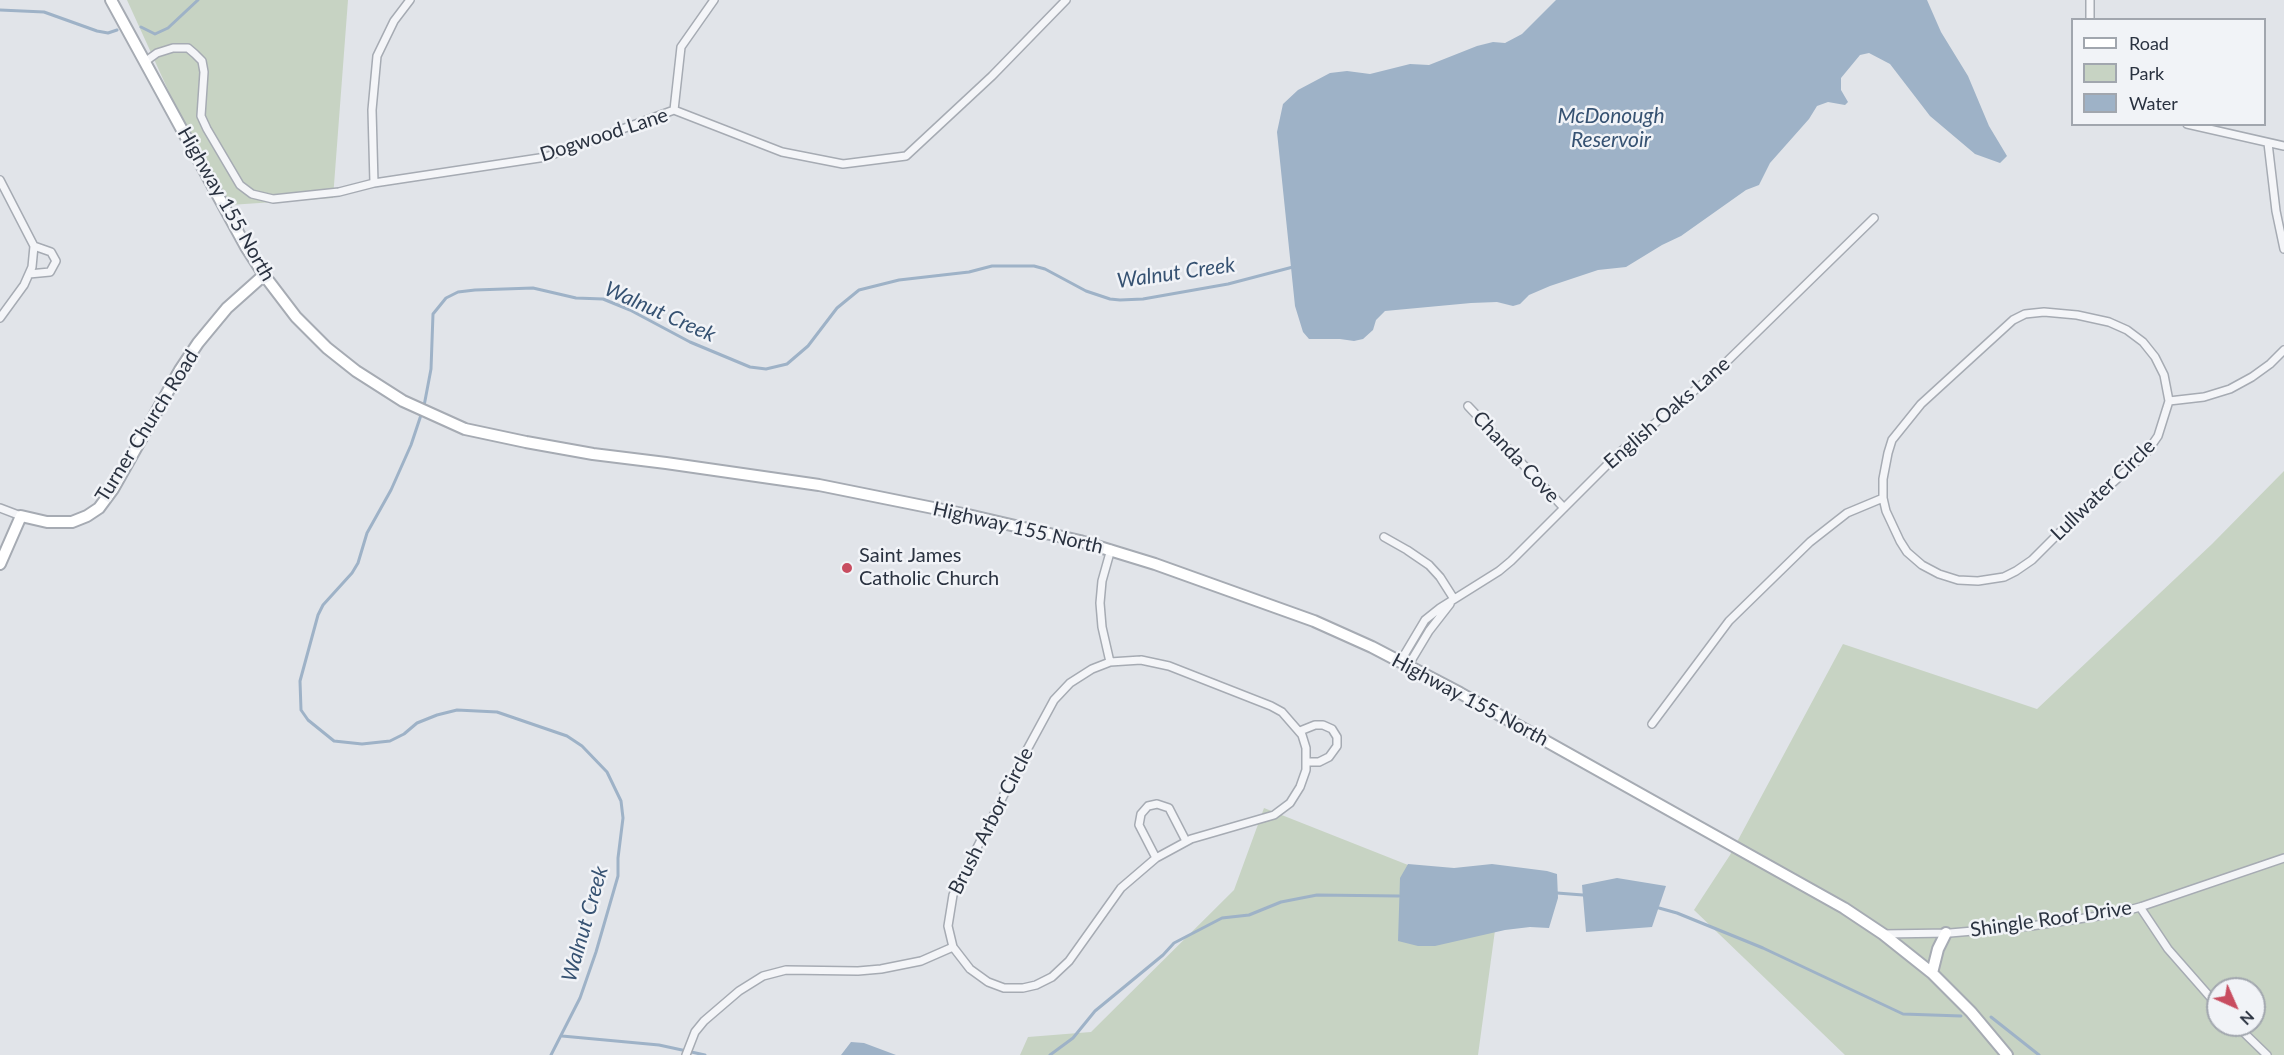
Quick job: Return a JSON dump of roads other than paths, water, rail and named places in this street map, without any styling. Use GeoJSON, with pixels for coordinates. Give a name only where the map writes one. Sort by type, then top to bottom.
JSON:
{"type":"FeatureCollection","features":[{"type":"Feature","properties":{"kind":"main road","name":"Highway 155 North"},"geometry":{"type":"LineString","coordinates":[[111,0],[246,247],[264,275],[297,317],[327,348],[364,377],[403,401],[465,429],[565,450],[819,485],[968,515],[1111,549],[1284,610],[1343,634],[1470,698],[1824,896],[1882,934],[1932,973],[1971,1012],[2007,1055]]}},
{"type":"Feature","properties":{"kind":"main road","name":"Turner Church Road"},"geometry":{"type":"LineString","coordinates":[[21,516],[47,522],[72,522],[99,508],[113,489],[180,370],[198,343],[227,308],[264,275]]}},
{"type":"Feature","properties":{"kind":"main road"},"geometry":{"type":"LineString","coordinates":[[0,564],[21,516]]}},
{"type":"Feature","properties":{"kind":"main road"},"geometry":{"type":"LineString","coordinates":[[1932,973],[1938,949],[1946,933]]}},
{"type":"Feature","properties":{"kind":"street"},"geometry":{"type":"LineString","coordinates":[[374,183],[372,110],[377,56],[394,21],[410,0]]}},
{"type":"Feature","properties":{"kind":"street"},"geometry":{"type":"LineString","coordinates":[[674,110],[681,47],[714,0]]}},
{"type":"Feature","properties":{"kind":"street","name":"Dogwood Lane"},"geometry":{"type":"LineString","coordinates":[[146,61],[157,53],[173,48],[188,48],[202,61],[204,72],[201,116],[240,185],[252,194],[273,199],[339,192],[374,183],[546,157],[674,110],[782,152],[843,164],[906,156],[992,76],[1066,0]]}},
{"type":"Feature","properties":{"kind":"street"},"geometry":{"type":"LineString","coordinates":[[2090,0],[2090,18]]}},
{"type":"Feature","properties":{"kind":"street"},"geometry":{"type":"LineString","coordinates":[[2196,126],[2284,146]]}},
{"type":"Feature","properties":{"kind":"street"},"geometry":{"type":"LineString","coordinates":[[2268,143],[2276,211],[2284,249]]}},
{"type":"Feature","properties":{"kind":"street"},"geometry":{"type":"LineString","coordinates":[[0,180],[34,246],[32,267],[24,285],[0,318]]}},
{"type":"Feature","properties":{"kind":"street","name":"English Oaks Lane"},"geometry":{"type":"LineString","coordinates":[[1404,664],[1454,599],[1504,567],[1633,441],[1712,376],[1874,218]]}},
{"type":"Feature","properties":{"kind":"street"},"geometry":{"type":"LineString","coordinates":[[29,274],[50,272],[56,261],[51,252],[34,246]]}},
{"type":"Feature","properties":{"kind":"street","name":"Lullwater Circle"},"geometry":{"type":"LineString","coordinates":[[2044,312],[2077,315],[2109,322],[2127,330],[2143,342],[2155,357],[2164,375],[2169,401],[2158,436],[2147,452],[2078,514],[2032,560],[2004,577],[1978,581],[1958,580],[1922,565],[1907,552],[1900,541],[1886,511],[1883,498],[1883,479],[1888,453],[1892,440],[1903,424],[1973,355],[2013,320],[2025,314],[2044,312]]}},
{"type":"Feature","properties":{"kind":"street"},"geometry":{"type":"LineString","coordinates":[[2169,401],[2204,396],[2230,389],[2252,378],[2284,350]]}},
{"type":"Feature","properties":{"kind":"street","name":"Chanda Cove"},"geometry":{"type":"LineString","coordinates":[[1468,406],[1564,508]]}},
{"type":"Feature","properties":{"kind":"street"},"geometry":{"type":"LineString","coordinates":[[1652,724],[1729,621],[1810,542],[1846,513],[1883,498]]}},
{"type":"Feature","properties":{"kind":"street"},"geometry":{"type":"LineString","coordinates":[[0,508],[21,516]]}},
{"type":"Feature","properties":{"kind":"street"},"geometry":{"type":"LineString","coordinates":[[1384,537],[1429,566],[1440,577],[1454,599]]}},
{"type":"Feature","properties":{"kind":"street"},"geometry":{"type":"LineString","coordinates":[[1110,662],[1102,627],[1100,603],[1102,581],[1111,549]]}},
{"type":"Feature","properties":{"kind":"street","name":"Brush Arbor Circle"},"geometry":{"type":"LineString","coordinates":[[953,947],[948,926],[953,895],[1051,705],[1076,678],[1110,662],[1141,660],[1169,666],[1271,706],[1287,717],[1300,731]]}},
{"type":"Feature","properties":{"kind":"street"},"geometry":{"type":"LineString","coordinates":[[686,1055],[695,1032],[704,1021],[739,991],[763,976],[786,970],[858,971],[888,968],[921,961],[953,947],[975,974],[996,986],[1023,988],[1044,982],[1059,972],[1069,961],[1121,888],[1156,858],[1186,841],[1280,812],[1296,795],[1304,779],[1308,762],[1305,741],[1300,731],[1315,725],[1323,725],[1332,729],[1337,737],[1337,747],[1332,755],[1323,761],[1308,762]]}},
{"type":"Feature","properties":{"kind":"street"},"geometry":{"type":"LineString","coordinates":[[1156,858],[1139,825],[1141,814],[1148,806],[1157,804],[1169,808],[1186,841]]}},
{"type":"Feature","properties":{"kind":"street","name":"Shingle Roof Drive"},"geometry":{"type":"LineString","coordinates":[[1882,934],[1946,933],[2064,922],[2140,907],[2284,858]]}},
{"type":"Feature","properties":{"kind":"street"},"geometry":{"type":"LineString","coordinates":[[2140,907],[2168,949],[2206,992]]}},
{"type":"Feature","properties":{"kind":"street"},"geometry":{"type":"LineString","coordinates":[[2248,1037],[2267,1055]]}},
{"type":"Feature","properties":{"kind":"water","name":"McDonough Reservoir"},"geometry":{"type":"Polygon","coordinates":[[[1556,0],[1927,0],[1941,32],[1968,76],[1989,126],[2007,156],[2000,163],[1975,154],[1930,116],[1890,64],[1869,53],[1860,55],[1841,78],[1841,90],[1848,102],[1845,105],[1828,102],[1817,106],[1809,119],[1770,163],[1759,185],[1746,190],[1681,236],[1626,267],[1598,270],[1550,286],[1529,295],[1520,304],[1513,306],[1497,302],[1471,303],[1385,311],[1376,320],[1373,330],[1363,339],[1354,341],[1309,339],[1303,332],[1295,306],[1277,132],[1283,104],[1298,90],[1330,73],[1347,71],[1370,74],[1410,64],[1429,65],[1477,46],[1493,42],[1505,43],[1522,34],[1556,0]]]}},
{"type":"Feature","properties":{"kind":"water"},"geometry":{"type":"Polygon","coordinates":[[[1408,864],[1454,868],[1492,864],[1557,874],[1558,898],[1549,928],[1530,927],[1505,930],[1435,946],[1418,946],[1398,941],[1400,878],[1408,864]]]}},
{"type":"Feature","properties":{"kind":"water"},"geometry":{"type":"Polygon","coordinates":[[[1617,878],[1666,886],[1652,927],[1586,932],[1582,885],[1617,878]]]}},
{"type":"Feature","properties":{"kind":"water"},"geometry":{"type":"Polygon","coordinates":[[[851,1042],[864,1043],[896,1055],[841,1055],[851,1042]]]}},
{"type":"Feature","properties":{"kind":"waterway"},"geometry":{"type":"LineString","coordinates":[[141,27],[155,34],[168,28],[198,0]]}},
{"type":"Feature","properties":{"kind":"waterway"},"geometry":{"type":"LineString","coordinates":[[0,10],[44,12],[97,31],[108,33],[117,30]]}},
{"type":"Feature","properties":{"kind":"waterway","name":"Walnut Creek"},"geometry":{"type":"LineString","coordinates":[[424,406],[431,369],[433,314],[446,298],[458,292],[533,288],[576,298],[603,299],[630,310],[690,342],[750,367],[766,369],[787,364],[808,346],[837,308],[859,290],[899,280],[969,272],[992,266],[1034,266],[1045,269],[1086,291],[1120,300],[1143,299],[1228,284],[1293,267]]}},
{"type":"Feature","properties":{"kind":"waterway","name":"Walnut Creek"},"geometry":{"type":"LineString","coordinates":[[422,412],[411,445],[391,490],[367,533],[358,563],[323,605],[318,615],[300,681],[301,710],[308,720],[334,741],[362,744],[390,741],[404,734],[417,723],[457,710],[497,712],[567,736],[582,746],[607,772],[621,801],[623,818],[618,876],[580,998],[551,1055]]}},
{"type":"Feature","properties":{"kind":"waterway"},"geometry":{"type":"LineString","coordinates":[[1557,893],[1583,895]]}},
{"type":"Feature","properties":{"kind":"waterway"},"geometry":{"type":"LineString","coordinates":[[1050,1055],[1073,1038],[1095,1011],[1163,955],[1174,943],[1222,918],[1249,915],[1281,902],[1317,895],[1399,896]]}},
{"type":"Feature","properties":{"kind":"waterway"},"geometry":{"type":"LineString","coordinates":[[1659,908],[1763,948],[1903,1014],[1961,1016]]}},
{"type":"Feature","properties":{"kind":"waterway"},"geometry":{"type":"LineString","coordinates":[[1991,1017],[2039,1055]]}},
{"type":"Feature","properties":{"kind":"waterway"},"geometry":{"type":"LineString","coordinates":[[562,1036],[659,1045],[705,1055]]}},
{"type":"Feature","properties":{"kind":"place","name":"Saint James Catholic Church"},"geometry":{"type":"Point","coordinates":[847,568]}}]}
